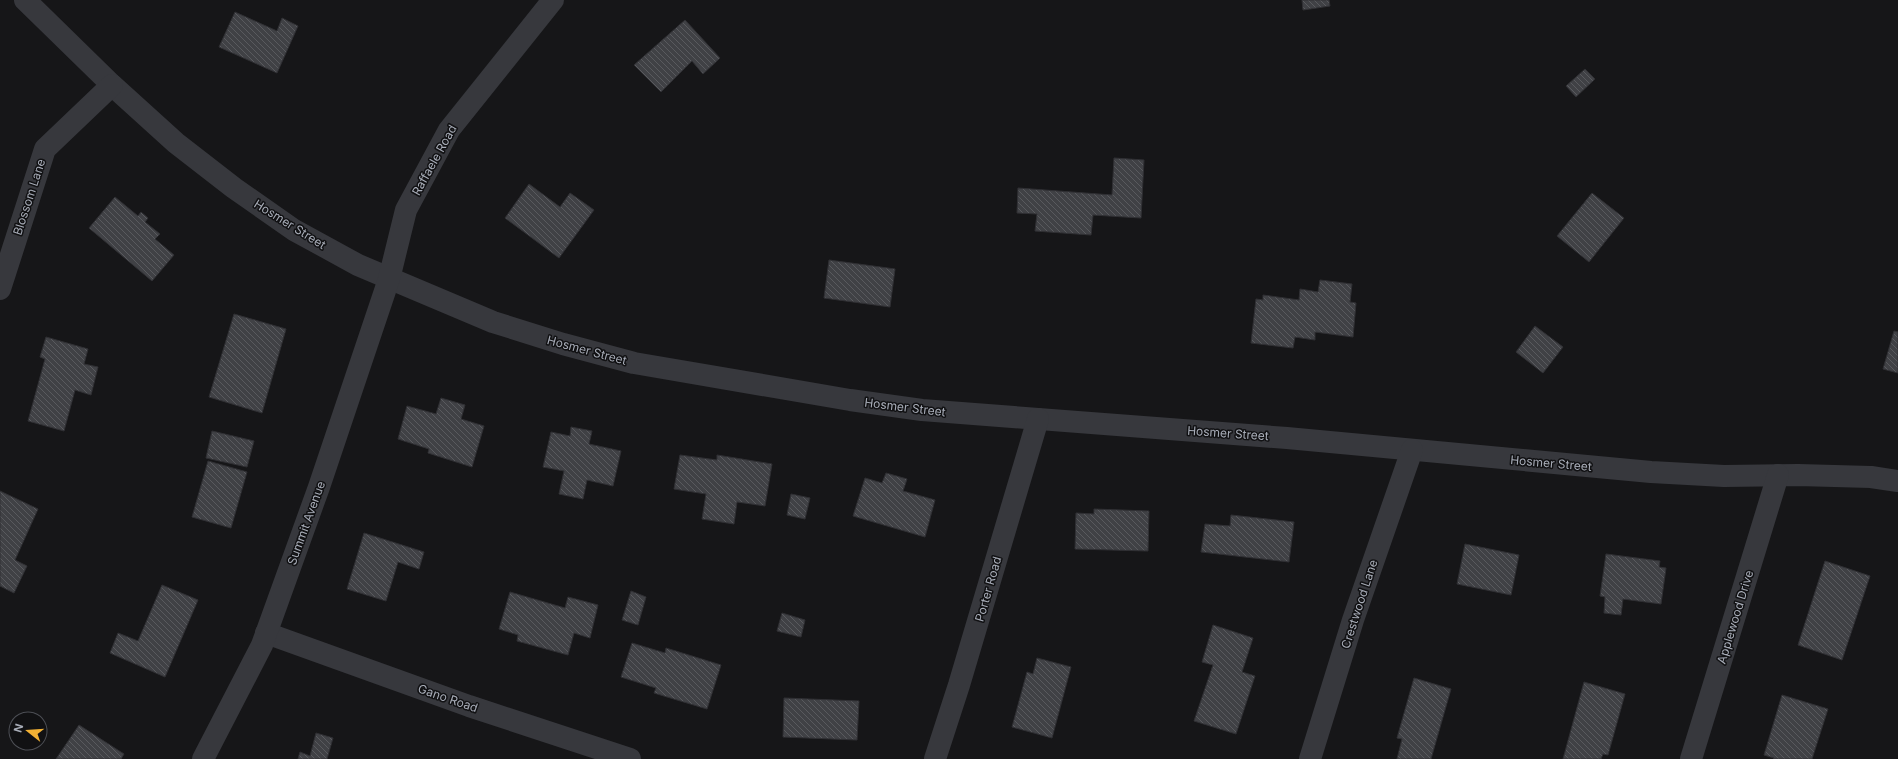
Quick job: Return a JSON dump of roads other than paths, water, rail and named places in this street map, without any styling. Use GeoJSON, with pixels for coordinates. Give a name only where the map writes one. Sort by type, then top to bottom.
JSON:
{"type":"FeatureCollection","features":[{"type":"Feature","properties":{"kind":"street","name":"Hosmer Street"},"geometry":{"type":"LineString","coordinates":[[25,0],[112,85],[176,143],[234,188],[294,230],[358,265],[493,322],[563,344],[634,363],[864,402],[922,410],[1287,438],[1651,472],[1724,476],[1778,475],[1871,477],[1898,481]]}},
{"type":"Feature","properties":{"kind":"street","name":"Raffaele Road"},"geometry":{"type":"LineString","coordinates":[[389,279],[406,210],[449,130],[553,0]]}},
{"type":"Feature","properties":{"kind":"street","name":"Blossom Lane"},"geometry":{"type":"LineString","coordinates":[[0,289],[45,150],[112,85]]}},
{"type":"Feature","properties":{"kind":"street","name":"Summit Avenue"},"geometry":{"type":"LineString","coordinates":[[203,759],[262,645],[319,487],[389,279]]}},
{"type":"Feature","properties":{"kind":"street","name":"Porter Road"},"geometry":{"type":"LineString","coordinates":[[936,759],[1038,418]]}},
{"type":"Feature","properties":{"kind":"street","name":"Crestwood Lane"},"geometry":{"type":"LineString","coordinates":[[1310,759],[1353,620],[1412,450]]}},
{"type":"Feature","properties":{"kind":"street","name":"Applewood Drive"},"geometry":{"type":"LineString","coordinates":[[1692,759],[1778,475]]}},
{"type":"Feature","properties":{"kind":"street","name":"Gano Road"},"geometry":{"type":"LineString","coordinates":[[266,633],[469,706],[630,759]]}}]}
